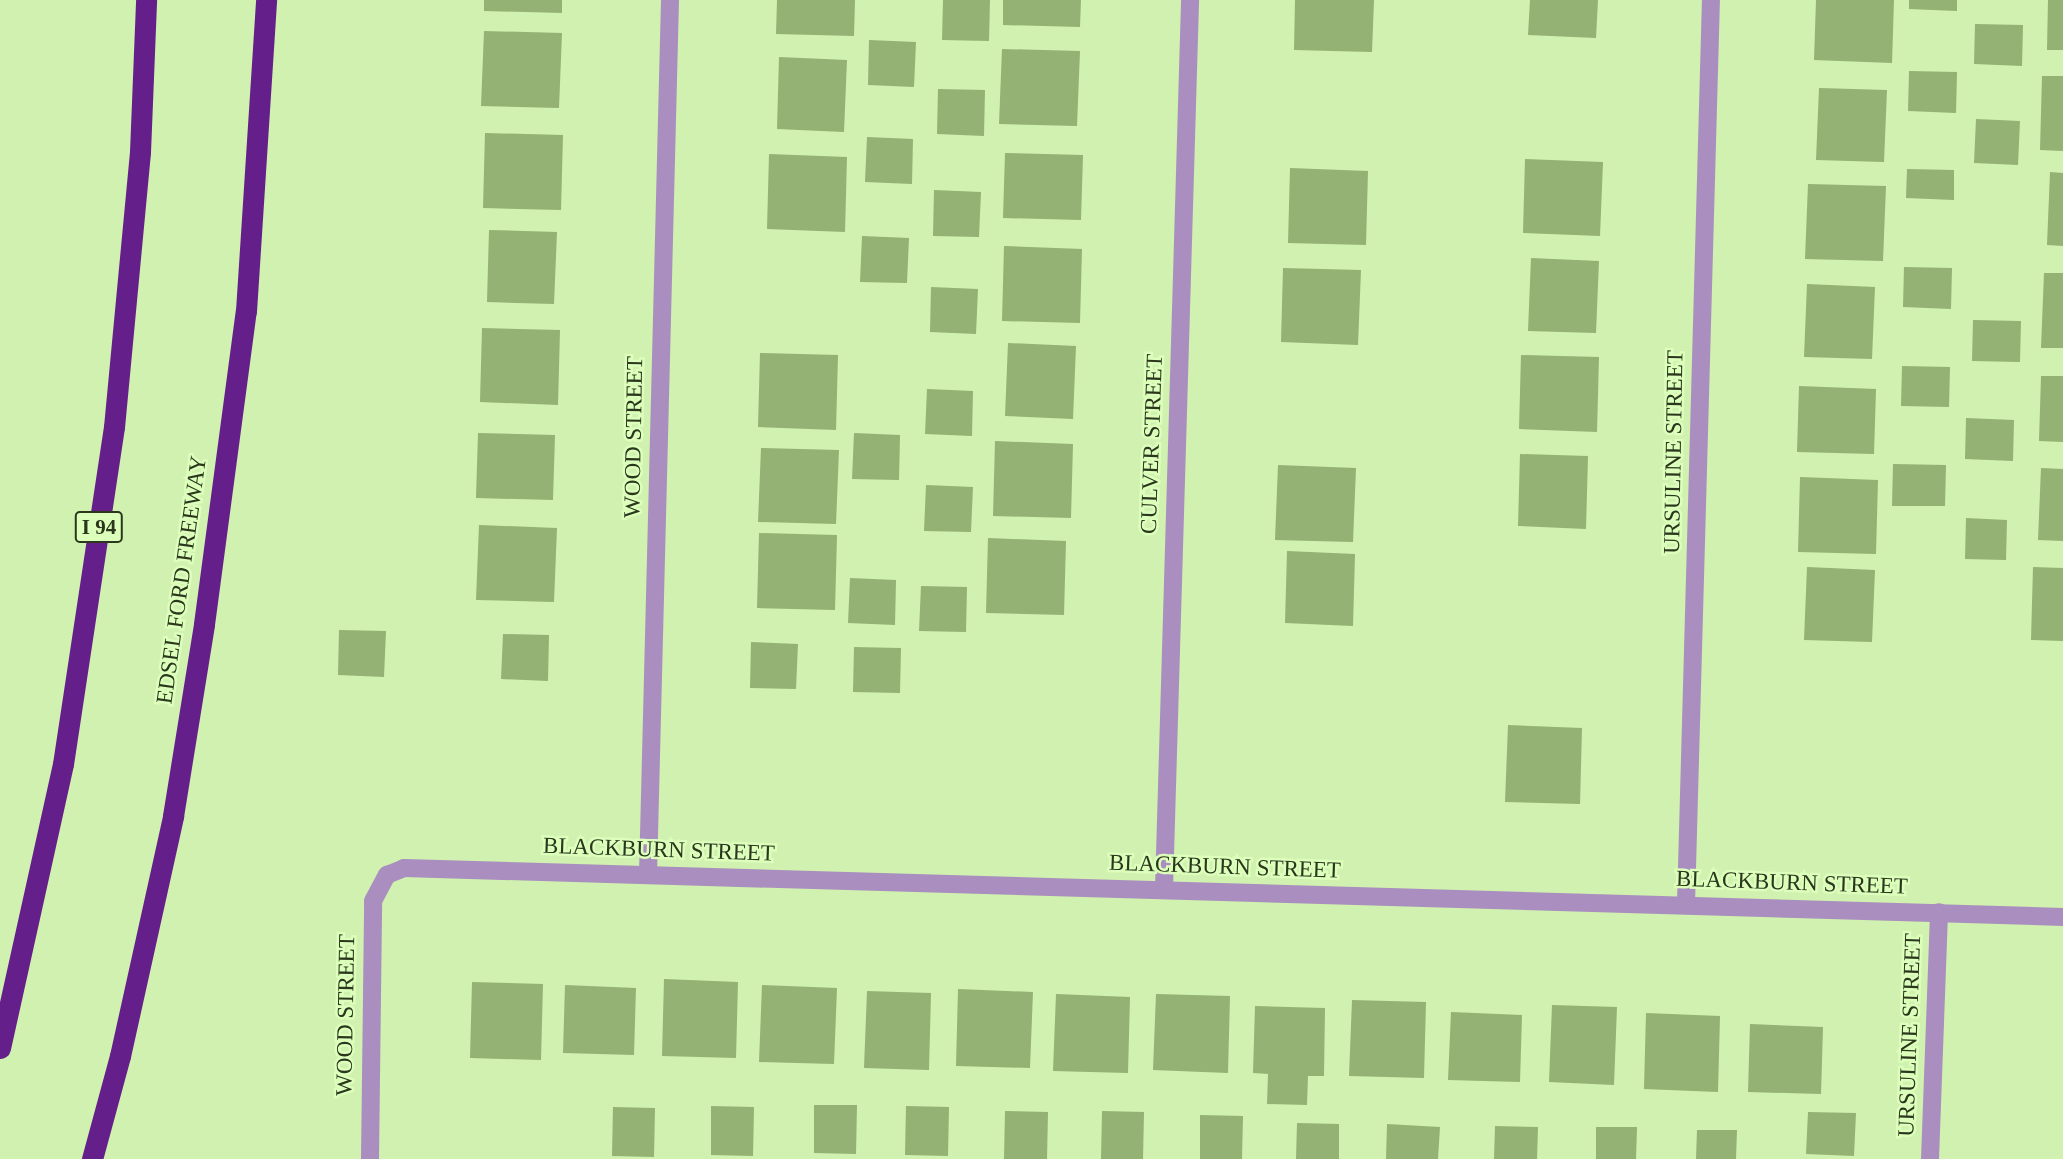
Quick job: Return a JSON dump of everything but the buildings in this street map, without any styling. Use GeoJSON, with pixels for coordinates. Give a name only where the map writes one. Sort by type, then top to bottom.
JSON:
{"type":"FeatureCollection","features":[{"type":"Feature","properties":{"kind":"highway","name":"I 94"},"geometry":{"type":"LineString","coordinates":[[0,1048],[63,764],[114,427],[140,152],[146,0]]}},
{"type":"Feature","properties":{"kind":"highway","name":"EDSEL FORD FREEWAY"},"geometry":{"type":"LineString","coordinates":[[92,1159],[120,1056],[173,816],[204,624],[246,310],[266,0]]}},
{"type":"Feature","properties":{"kind":"street","name":"WOOD STREET"},"geometry":{"type":"LineString","coordinates":[[648,875],[670,0]]}},
{"type":"Feature","properties":{"kind":"street","name":"CULVER STREET"},"geometry":{"type":"LineString","coordinates":[[1164,890],[1190,0]]}},
{"type":"Feature","properties":{"kind":"street","name":"URSULINE STREET"},"geometry":{"type":"LineString","coordinates":[[1686,904],[1711,0]]}},
{"type":"Feature","properties":{"kind":"street","name":"BLACKBURN STREET"},"geometry":{"type":"LineString","coordinates":[[387,875],[404,868],[428,868],[2063,917]]}},
{"type":"Feature","properties":{"kind":"street","name":"WOOD STREET"},"geometry":{"type":"LineString","coordinates":[[370,1159],[373,901],[387,875]]}},
{"type":"Feature","properties":{"kind":"street","name":"URSULINE STREET"},"geometry":{"type":"LineString","coordinates":[[1930,1159],[1939,912]]}}]}
